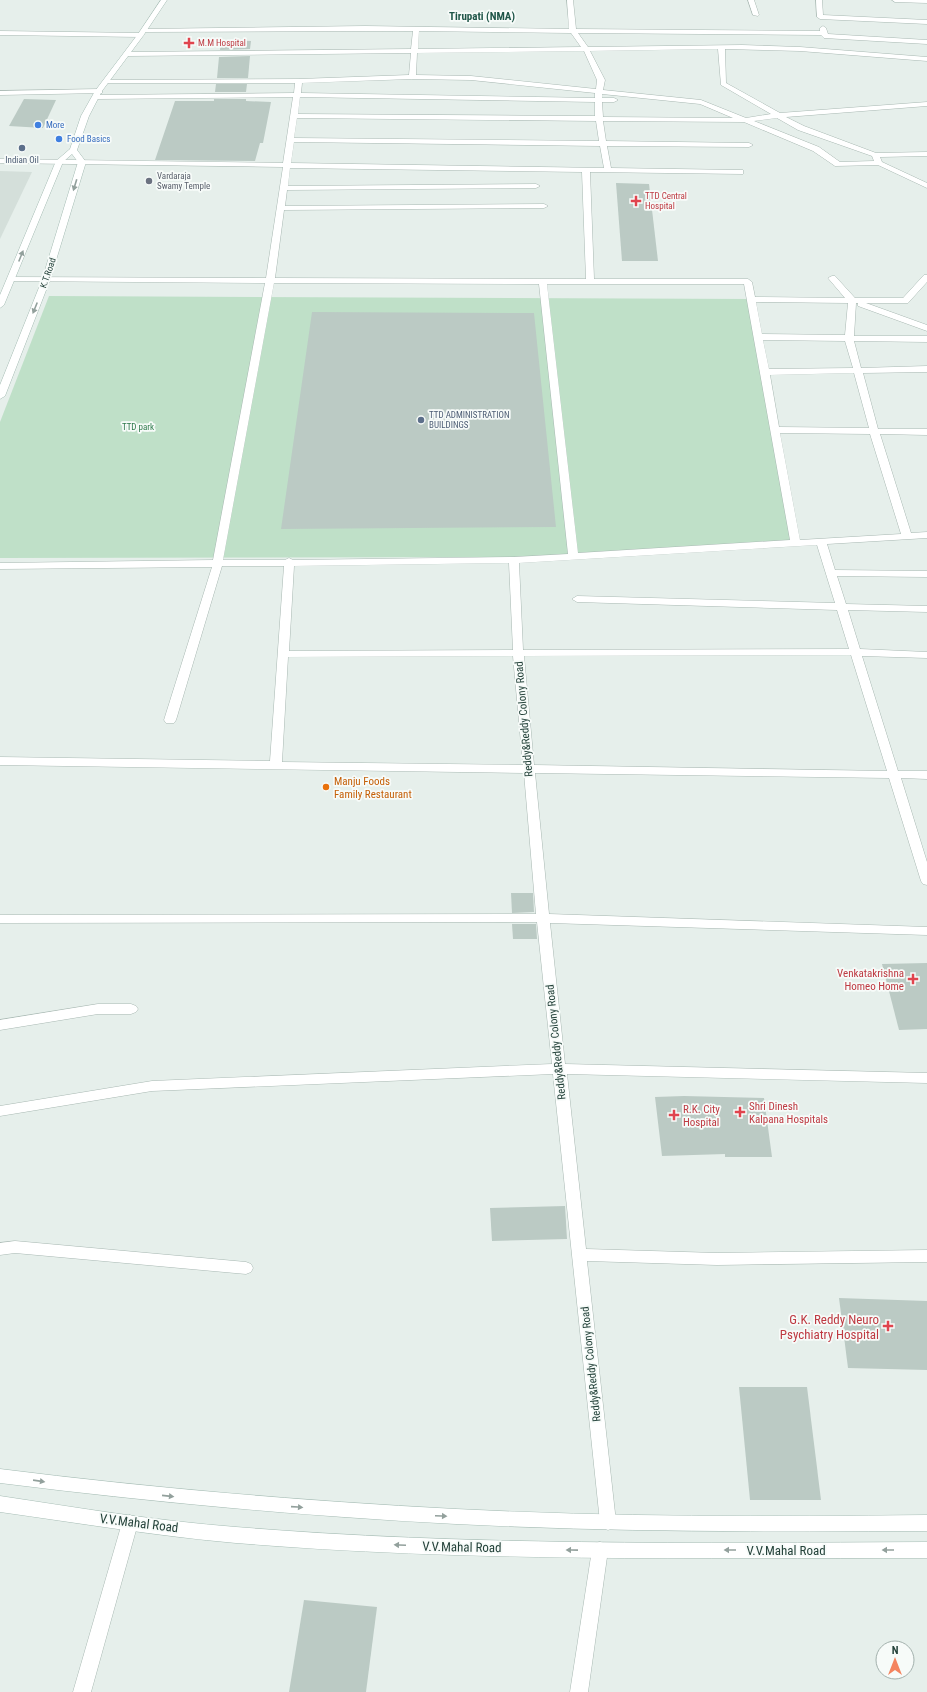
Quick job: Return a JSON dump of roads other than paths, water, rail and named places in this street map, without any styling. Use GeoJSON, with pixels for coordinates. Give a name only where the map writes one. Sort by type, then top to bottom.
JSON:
{"type":"FeatureCollection","features":[{"type":"Feature","properties":{"kind":"street"},"geometry":{"type":"LineString","coordinates":[[0,305],[60,161],[73,150],[85,116],[98,94],[143,33],[164,0]]}},
{"type":"Feature","properties":{"kind":"street"},"geometry":{"type":"LineString","coordinates":[[570,0],[573,31],[586,49],[601,80],[598,92],[600,120],[608,170]]}},
{"type":"Feature","properties":{"kind":"street"},"geometry":{"type":"LineString","coordinates":[[751,0],[756,15]]}},
{"type":"Feature","properties":{"kind":"street"},"geometry":{"type":"LineString","coordinates":[[819,0],[820,17],[825,33],[824,36],[927,42]]}},
{"type":"Feature","properties":{"kind":"street"},"geometry":{"type":"LineString","coordinates":[[895,0],[927,1]]}},
{"type":"Feature","properties":{"kind":"street"},"geometry":{"type":"LineString","coordinates":[[820,17],[927,22]]}},
{"type":"Feature","properties":{"kind":"street"},"geometry":{"type":"LineString","coordinates":[[412,77],[416,29]]}},
{"type":"Feature","properties":{"kind":"street"},"geometry":{"type":"LineString","coordinates":[[0,33],[143,33],[416,29],[825,33]]}},
{"type":"Feature","properties":{"kind":"street"},"geometry":{"type":"LineString","coordinates":[[128,54],[721,47],[800,49],[927,59]]}},
{"type":"Feature","properties":{"kind":"street"},"geometry":{"type":"LineString","coordinates":[[721,47],[723,84],[801,128],[875,156],[927,154]]}},
{"type":"Feature","properties":{"kind":"street"},"geometry":{"type":"LineString","coordinates":[[106,82],[299,81],[412,77],[471,78],[694,102]]}},
{"type":"Feature","properties":{"kind":"street"},"geometry":{"type":"LineString","coordinates":[[170,720],[218,562],[270,280],[299,81]]}},
{"type":"Feature","properties":{"kind":"street"},"geometry":{"type":"LineString","coordinates":[[0,93],[296,95],[701,102],[816,149],[838,164],[879,163],[927,186]]}},
{"type":"Feature","properties":{"kind":"street"},"geometry":{"type":"LineString","coordinates":[[293,116],[600,120],[745,120],[827,110],[927,104]]}},
{"type":"Feature","properties":{"kind":"street"},"geometry":{"type":"LineString","coordinates":[[290,140],[749,145]]}},
{"type":"Feature","properties":{"kind":"street"},"geometry":{"type":"LineString","coordinates":[[73,150],[82,162]]}},
{"type":"Feature","properties":{"kind":"street"},"geometry":{"type":"LineString","coordinates":[[875,156],[879,163]]}},
{"type":"Feature","properties":{"kind":"street"},"geometry":{"type":"LineString","coordinates":[[0,160],[740,172]]}},
{"type":"Feature","properties":{"kind":"street","name":"K.T.Road"},"geometry":{"type":"LineString","coordinates":[[0,396],[46,280],[82,162]]}},
{"type":"Feature","properties":{"kind":"street"},"geometry":{"type":"LineString","coordinates":[[586,170],[590,281]]}},
{"type":"Feature","properties":{"kind":"street"},"geometry":{"type":"LineString","coordinates":[[283,188],[536,186]]}},
{"type":"Feature","properties":{"kind":"street"},"geometry":{"type":"LineString","coordinates":[[280,208],[544,206]]}},
{"type":"Feature","properties":{"kind":"street"},"geometry":{"type":"LineString","coordinates":[[751,299],[905,301],[927,277]]}},
{"type":"Feature","properties":{"kind":"street"},"geometry":{"type":"LineString","coordinates":[[832,278],[852,300],[927,328]]}},
{"type":"Feature","properties":{"kind":"street"},"geometry":{"type":"LineString","coordinates":[[11,279],[748,282],[796,543]]}},
{"type":"Feature","properties":{"kind":"street"},"geometry":{"type":"LineString","coordinates":[[543,281],[573,557]]}},
{"type":"Feature","properties":{"kind":"street"},"geometry":{"type":"LineString","coordinates":[[852,300],[849,338],[874,431],[906,536]]}},
{"type":"Feature","properties":{"kind":"street"},"geometry":{"type":"LineString","coordinates":[[758,337],[927,339]]}},
{"type":"Feature","properties":{"kind":"street"},"geometry":{"type":"LineString","coordinates":[[765,372],[927,369]]}},
{"type":"Feature","properties":{"kind":"street"},"geometry":{"type":"LineString","coordinates":[[775,430],[927,432]]}},
{"type":"Feature","properties":{"kind":"street"},"geometry":{"type":"LineString","coordinates":[[0,566],[289,561],[514,560],[927,535]]}},
{"type":"Feature","properties":{"kind":"street"},"geometry":{"type":"LineString","coordinates":[[821,541],[840,606],[927,881]]}},
{"type":"Feature","properties":{"kind":"street","name":"Reddy&Reddy Colony Road"},"geometry":{"type":"LineString","coordinates":[[514,560],[518,653],[543,918],[608,1522]]}},
{"type":"Feature","properties":{"kind":"street"},"geometry":{"type":"LineString","coordinates":[[276,764],[289,561]]}},
{"type":"Feature","properties":{"kind":"street"},"geometry":{"type":"LineString","coordinates":[[830,573],[927,574]]}},
{"type":"Feature","properties":{"kind":"street"},"geometry":{"type":"LineString","coordinates":[[577,599],[927,609]]}},
{"type":"Feature","properties":{"kind":"street"},"geometry":{"type":"LineString","coordinates":[[283,654],[855,652],[927,655]]}},
{"type":"Feature","properties":{"kind":"street"},"geometry":{"type":"LineString","coordinates":[[0,761],[927,775]]}},
{"type":"Feature","properties":{"kind":"street"},"geometry":{"type":"LineString","coordinates":[[0,919],[543,918],[927,931]]}},
{"type":"Feature","properties":{"kind":"street"},"geometry":{"type":"LineString","coordinates":[[0,1025],[98,1008],[131,1008]]}},
{"type":"Feature","properties":{"kind":"street"},"geometry":{"type":"LineString","coordinates":[[0,1111],[152,1086],[559,1069],[927,1078]]}},
{"type":"Feature","properties":{"kind":"street"},"geometry":{"type":"LineString","coordinates":[[0,1249],[15,1248],[246,1268]]}},
{"type":"Feature","properties":{"kind":"street"},"geometry":{"type":"LineString","coordinates":[[579,1255],[717,1260],[927,1256]]}},
{"type":"Feature","properties":{"kind":"street"},"geometry":{"type":"LineString","coordinates":[[0,1476],[225,1502],[393,1514],[608,1522],[714,1524],[927,1523]]}},
{"type":"Feature","properties":{"kind":"street","name":"V.V.Mahal Road"},"geometry":{"type":"LineString","coordinates":[[0,1504],[130,1523],[234,1535],[396,1545],[600,1550],[927,1550]]}},
{"type":"Feature","properties":{"kind":"street"},"geometry":{"type":"LineString","coordinates":[[82,1692],[130,1523]]}},
{"type":"Feature","properties":{"kind":"street"},"geometry":{"type":"LineString","coordinates":[[579,1692],[600,1550]]}},
{"type":"Feature","properties":{"kind":"place","name":"M.M Hospital"},"geometry":{"type":"Point","coordinates":[189,43]}},
{"type":"Feature","properties":{"kind":"place","name":"More"},"geometry":{"type":"Point","coordinates":[38,125]}},
{"type":"Feature","properties":{"kind":"place","name":"Food Basics"},"geometry":{"type":"Point","coordinates":[59,139]}},
{"type":"Feature","properties":{"kind":"place","name":"Indian Oil"},"geometry":{"type":"Point","coordinates":[22,148]}},
{"type":"Feature","properties":{"kind":"place","name":"Vardaraja Swamy Temple"},"geometry":{"type":"Point","coordinates":[149,181]}},
{"type":"Feature","properties":{"kind":"place","name":"TTD Central Hospital"},"geometry":{"type":"Point","coordinates":[636,201]}},
{"type":"Feature","properties":{"kind":"place","name":"TTD ADMINISTRATION BUILDINGS"},"geometry":{"type":"Point","coordinates":[421,420]}},
{"type":"Feature","properties":{"kind":"place","name":"Manju Foods Family Restaurant"},"geometry":{"type":"Point","coordinates":[326,787]}},
{"type":"Feature","properties":{"kind":"place","name":"Venkatakrishna Homeo Home"},"geometry":{"type":"Point","coordinates":[913,979]}},
{"type":"Feature","properties":{"kind":"place","name":"Shri Dinesh Kalpana Hospitals"},"geometry":{"type":"Point","coordinates":[740,1112]}},
{"type":"Feature","properties":{"kind":"place","name":"R.K. City Hospital"},"geometry":{"type":"Point","coordinates":[674,1115]}},
{"type":"Feature","properties":{"kind":"place","name":"G.K. Reddy Neuro Psychiatry Hospital"},"geometry":{"type":"Point","coordinates":[888,1326]}},
{"type":"Feature","properties":{"kind":"district","name":"Tirupati (NMA)"},"geometry":{"type":"Point","coordinates":[482,16]}},
{"type":"Feature","properties":{"kind":"park label","name":"TTD park"},"geometry":{"type":"Point","coordinates":[138,427]}}]}
